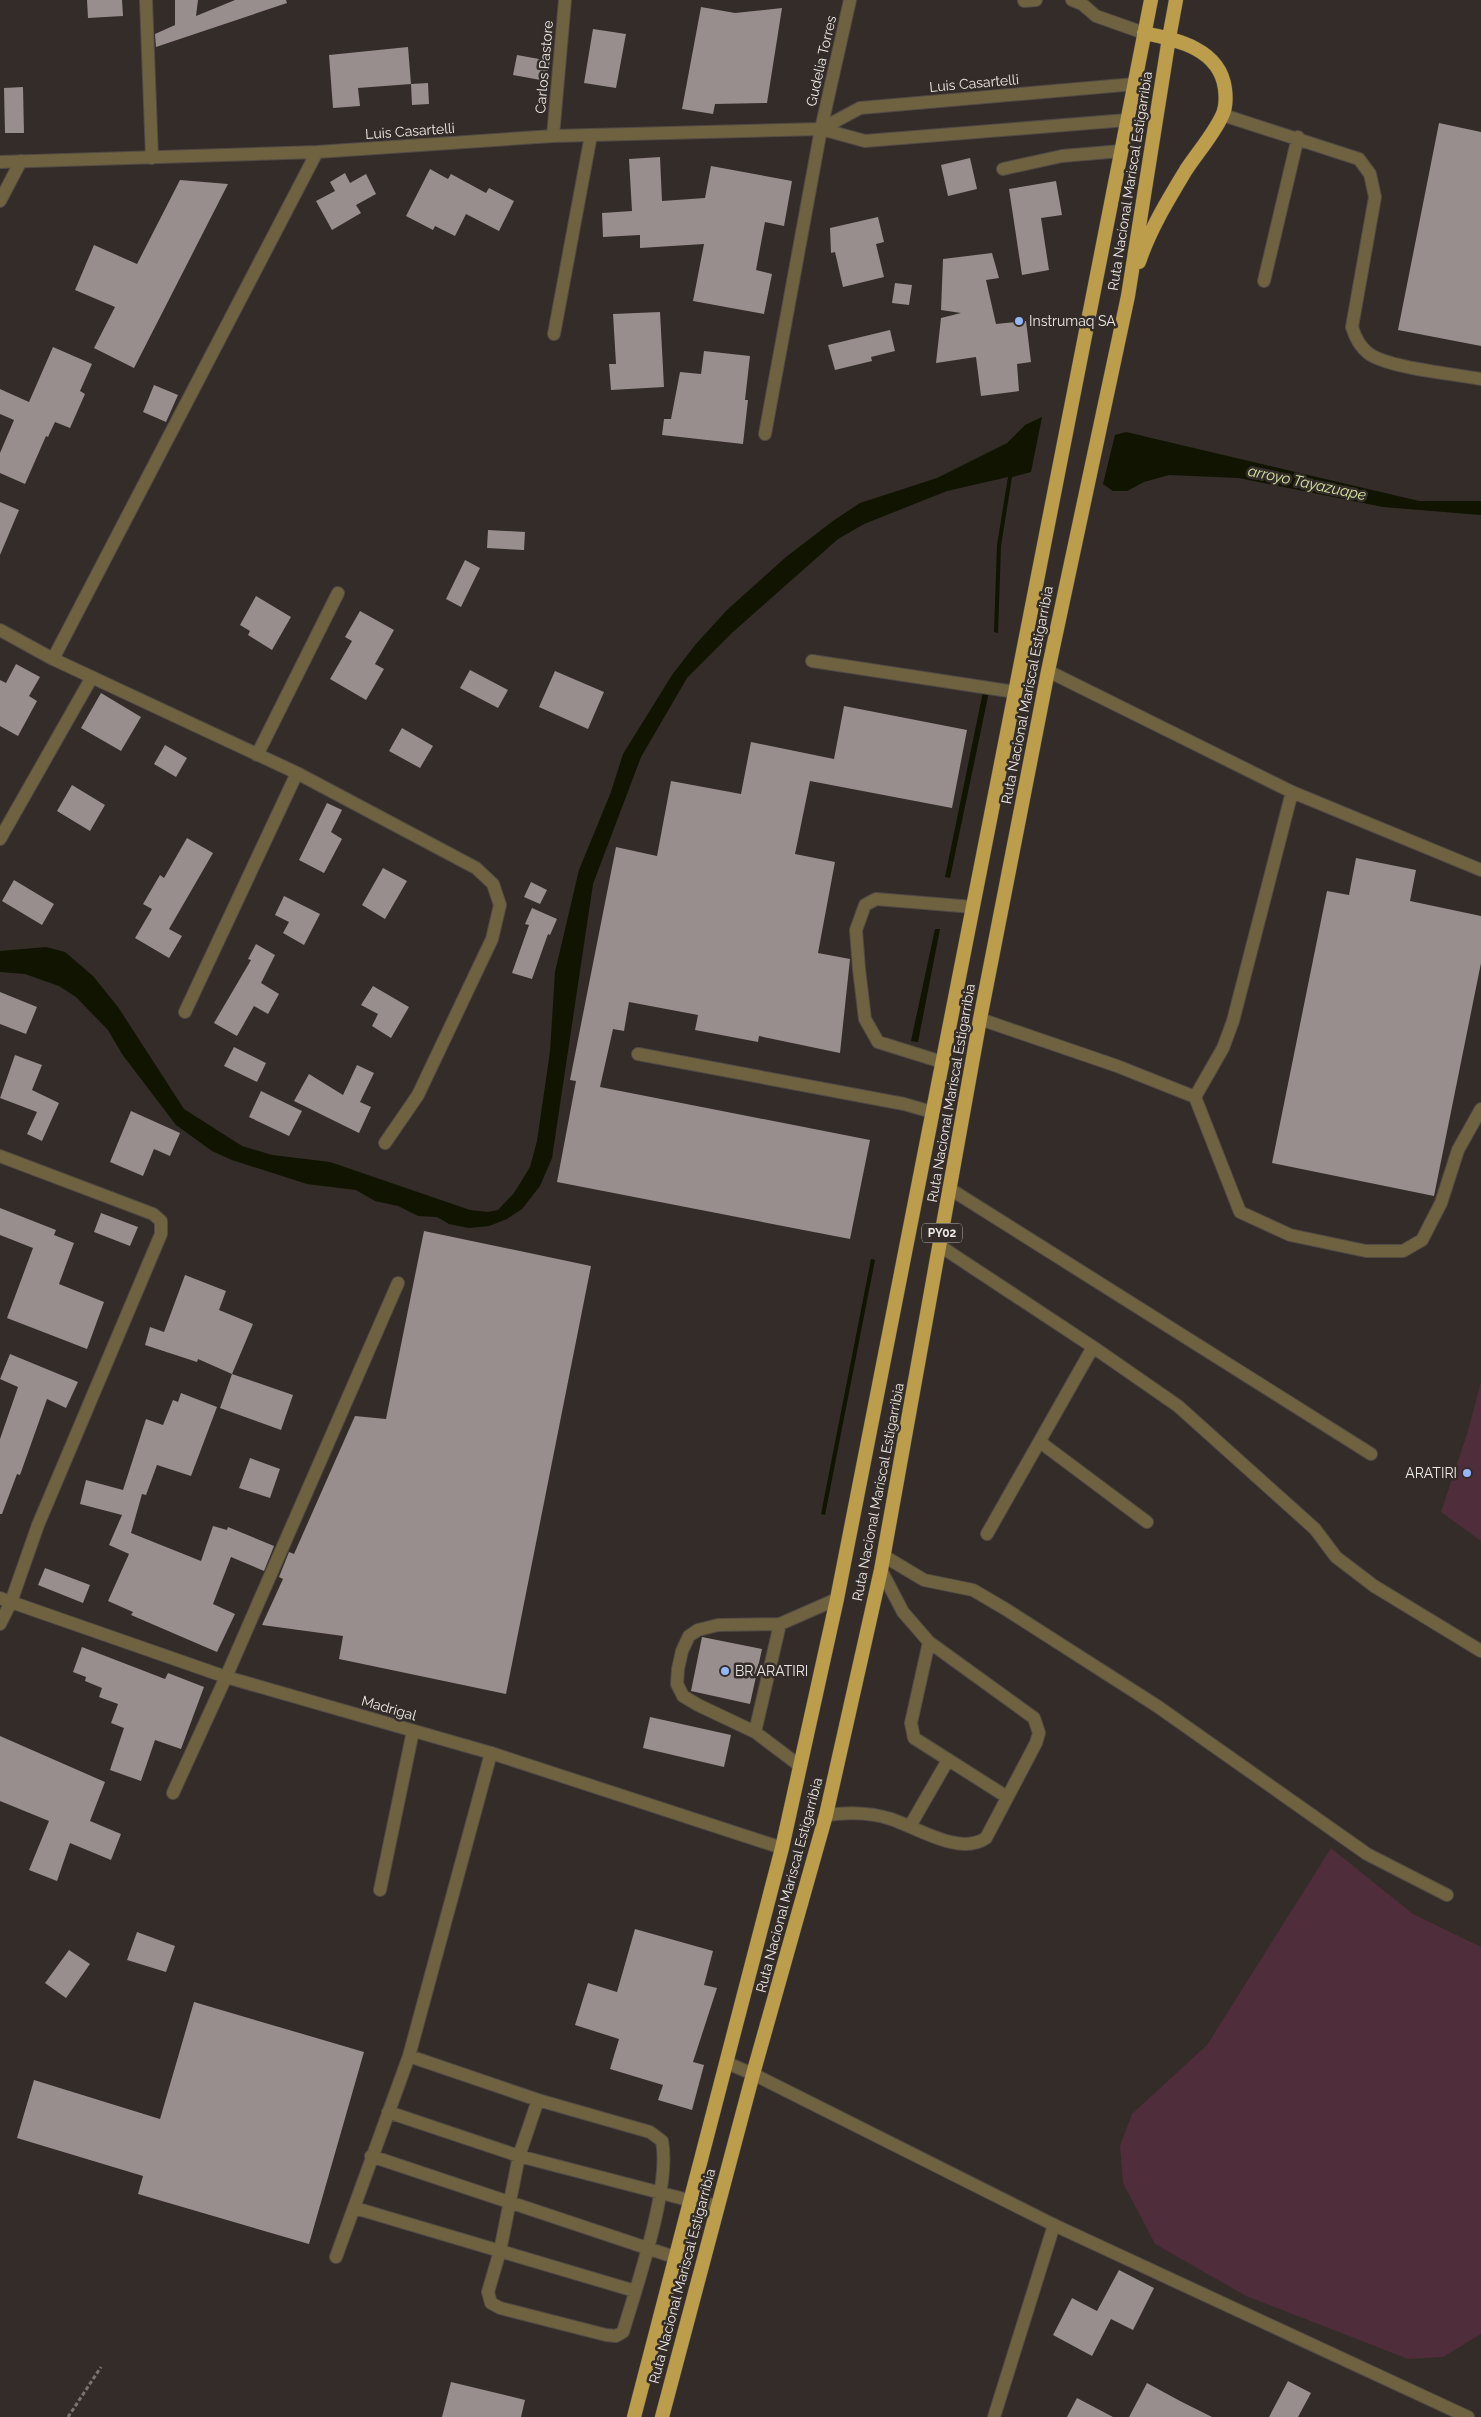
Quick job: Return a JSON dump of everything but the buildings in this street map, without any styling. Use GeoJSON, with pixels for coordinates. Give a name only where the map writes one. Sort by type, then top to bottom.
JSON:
{"type":"FeatureCollection","features":[{"type":"Feature","properties":{"kind":"highway","name":"Ruta Nacional Mariscal Estigarribia"},"geometry":{"type":"LineString","coordinates":[[634,2417],[692,2201],[782,1848],[837,1598],[1151,0]]}},
{"type":"Feature","properties":{"kind":"highway","name":"Ruta Nacional Mariscal Estigarribia"},"geometry":{"type":"LineString","coordinates":[[662,2417],[753,2074],[826,1815],[884,1556],[980,1019],[1048,671],[1128,296],[1168,38],[1176,0]]}},
{"type":"Feature","properties":{"kind":"highway"},"geometry":{"type":"LineString","coordinates":[[1128,296],[1142,255],[1161,211],[1223,115],[1226,95],[1220,71],[1212,60],[1195,47],[1168,38],[1144,33]]}},
{"type":"Feature","properties":{"kind":"street"},"geometry":{"type":"LineString","coordinates":[[146,0],[152,158]]}},
{"type":"Feature","properties":{"kind":"street","name":"Carlos Pastore"},"geometry":{"type":"LineString","coordinates":[[553,136],[565,0]]}},
{"type":"Feature","properties":{"kind":"street","name":"Gudelia Torres"},"geometry":{"type":"LineString","coordinates":[[765,434],[821,129],[850,0]]}},
{"type":"Feature","properties":{"kind":"street"},"geometry":{"type":"LineString","coordinates":[[1072,0],[1082,4],[1096,16],[1144,33]]}},
{"type":"Feature","properties":{"kind":"street","name":"Luis Casartelli"},"geometry":{"type":"LineString","coordinates":[[821,129],[860,108],[1135,84]]}},
{"type":"Feature","properties":{"kind":"street"},"geometry":{"type":"LineString","coordinates":[[1223,115],[1298,137],[1359,159],[1370,174],[1376,198],[1352,327],[1356,340],[1369,354],[1390,363],[1481,379]]}},
{"type":"Feature","properties":{"kind":"street","name":"Luis Casartelli"},"geometry":{"type":"LineString","coordinates":[[0,162],[318,152],[553,136],[821,129],[865,141],[1127,120]]}},
{"type":"Feature","properties":{"kind":"street"},"geometry":{"type":"LineString","coordinates":[[554,334],[591,135]]}},
{"type":"Feature","properties":{"kind":"street"},"geometry":{"type":"LineString","coordinates":[[1264,281],[1298,137]]}},
{"type":"Feature","properties":{"kind":"street"},"geometry":{"type":"LineString","coordinates":[[1003,169],[1062,156],[1121,151]]}},
{"type":"Feature","properties":{"kind":"street"},"geometry":{"type":"LineString","coordinates":[[53,659],[318,152]]}},
{"type":"Feature","properties":{"kind":"street"},"geometry":{"type":"LineString","coordinates":[[0,201],[21,162]]}},
{"type":"Feature","properties":{"kind":"street"},"geometry":{"type":"LineString","coordinates":[[258,755],[338,593]]}},
{"type":"Feature","properties":{"kind":"street"},"geometry":{"type":"LineString","coordinates":[[0,630],[53,659],[297,774],[476,868],[493,884],[500,905],[492,939],[418,1095],[385,1143]]}},
{"type":"Feature","properties":{"kind":"street"},"geometry":{"type":"LineString","coordinates":[[812,661],[1015,692]]}},
{"type":"Feature","properties":{"kind":"street"},"geometry":{"type":"LineString","coordinates":[[1048,671],[1292,792],[1481,870]]}},
{"type":"Feature","properties":{"kind":"street"},"geometry":{"type":"LineString","coordinates":[[0,840],[92,677]]}},
{"type":"Feature","properties":{"kind":"street"},"geometry":{"type":"LineString","coordinates":[[184,1012],[297,774]]}},
{"type":"Feature","properties":{"kind":"street"},"geometry":{"type":"LineString","coordinates":[[1195,1097],[1223,1048],[1233,1021],[1292,792]]}},
{"type":"Feature","properties":{"kind":"street"},"geometry":{"type":"LineString","coordinates":[[942,1062],[878,1042],[865,1019],[856,930],[865,905],[876,899],[973,907]]}},
{"type":"Feature","properties":{"kind":"street"},"geometry":{"type":"LineString","coordinates":[[980,1019],[1117,1066],[1195,1097],[1240,1212],[1290,1235],[1366,1251],[1402,1251],[1422,1240],[1441,1203],[1458,1150],[1481,1109]]}},
{"type":"Feature","properties":{"kind":"street"},"geometry":{"type":"LineString","coordinates":[[638,1054],[904,1104],[932,1112]]}},
{"type":"Feature","properties":{"kind":"street"},"geometry":{"type":"LineString","coordinates":[[0,1156],[153,1214],[161,1221],[161,1234],[6,1600],[0,1624]]}},
{"type":"Feature","properties":{"kind":"street"},"geometry":{"type":"LineString","coordinates":[[950,1189],[1371,1454]]}},
{"type":"Feature","properties":{"kind":"street"},"geometry":{"type":"LineString","coordinates":[[940,1246],[1093,1347],[1178,1406],[1315,1529],[1336,1557],[1374,1586],[1481,1651]]}},
{"type":"Feature","properties":{"kind":"street"},"geometry":{"type":"LineString","coordinates":[[173,1794],[398,1283]]}},
{"type":"Feature","properties":{"kind":"street"},"geometry":{"type":"LineString","coordinates":[[987,1534],[1093,1347]]}},
{"type":"Feature","properties":{"kind":"street"},"geometry":{"type":"LineString","coordinates":[[1040,1442],[1147,1522]]}},
{"type":"Feature","properties":{"kind":"street"},"geometry":{"type":"LineString","coordinates":[[884,1556],[924,1580],[973,1590],[1007,1610],[1157,1706],[1366,1854],[1447,1895]]}},
{"type":"Feature","properties":{"kind":"street"},"geometry":{"type":"LineString","coordinates":[[826,1815],[847,1812],[870,1814],[891,1819],[957,1844],[970,1846],[978,1843],[986,1838],[1036,1743],[1039,1733],[1038,1725],[1034,1718],[929,1642],[903,1612],[881,1570]]}},
{"type":"Feature","properties":{"kind":"street"},"geometry":{"type":"LineString","coordinates":[[800,1766],[755,1732],[683,1696],[677,1684],[678,1669],[682,1651],[690,1636],[698,1630],[718,1625],[780,1624],[837,1598]]}},
{"type":"Feature","properties":{"kind":"street","name":"Madrigal"},"geometry":{"type":"LineString","coordinates":[[6,1600],[226,1677],[491,1753],[782,1848]]}},
{"type":"Feature","properties":{"kind":"street"},"geometry":{"type":"LineString","coordinates":[[755,1732],[780,1624]]}},
{"type":"Feature","properties":{"kind":"street"},"geometry":{"type":"LineString","coordinates":[[929,1642],[911,1722],[912,1734],[914,1738],[1007,1798]]}},
{"type":"Feature","properties":{"kind":"street"},"geometry":{"type":"LineString","coordinates":[[380,1890],[413,1731]]}},
{"type":"Feature","properties":{"kind":"street"},"geometry":{"type":"LineString","coordinates":[[336,2257],[355,2208],[371,2156],[409,2056],[491,1753]]}},
{"type":"Feature","properties":{"kind":"street"},"geometry":{"type":"LineString","coordinates":[[910,1826],[948,1760]]}},
{"type":"Feature","properties":{"kind":"street"},"geometry":{"type":"LineString","coordinates":[[409,2056],[538,2100],[650,2132],[662,2141],[664,2154],[660,2192],[647,2248],[623,2332],[616,2336],[500,2308],[492,2303],[488,2292],[500,2251],[519,2156],[538,2100]]}},
{"type":"Feature","properties":{"kind":"street"},"geometry":{"type":"LineString","coordinates":[[727,2063],[753,2074],[1054,2225],[1468,2417]]}},
{"type":"Feature","properties":{"kind":"street"},"geometry":{"type":"LineString","coordinates":[[388,2112],[519,2156],[718,2206]]}},
{"type":"Feature","properties":{"kind":"street"},"geometry":{"type":"LineString","coordinates":[[371,2156],[677,2258]]}},
{"type":"Feature","properties":{"kind":"street"},"geometry":{"type":"LineString","coordinates":[[355,2208],[635,2291]]}},
{"type":"Feature","properties":{"kind":"street"},"geometry":{"type":"LineString","coordinates":[[994,2417],[1054,2225]]}},
{"type":"Feature","properties":{"kind":"path"},"geometry":{"type":"LineString","coordinates":[[68,2417],[101,2367]]}},
{"type":"Feature","properties":{"kind":"shaded area","name":"ARATIRI"},"geometry":{"type":"Polygon","coordinates":[[[1481,1382],[1481,1541],[1441,1512],[1467,1434],[1481,1382]]]}},
{"type":"Feature","properties":{"kind":"shaded area"},"geometry":{"type":"Polygon","coordinates":[[[1331,1848],[1413,1914],[1481,1947],[1481,2334],[1443,2357],[1408,2359],[1246,2296],[1155,2244],[1123,2183],[1120,2146],[1132,2114],[1207,2045],[1331,1848]]]}},
{"type":"Feature","properties":{"kind":"water"},"geometry":{"type":"Polygon","coordinates":[[[1042,417],[1031,472],[1012,477],[1001,546],[998,633],[994,632],[997,545],[1008,477],[947,491],[864,524],[838,539],[734,631],[687,678],[641,757],[593,884],[552,1158],[540,1186],[522,1209],[507,1219],[489,1226],[469,1228],[449,1224],[437,1217],[418,1216],[398,1206],[375,1201],[356,1190],[307,1184],[232,1160],[212,1151],[176,1125],[122,1054],[108,1030],[76,997],[59,986],[25,974],[0,972],[0,951],[46,947],[65,952],[93,976],[118,1007],[184,1109],[242,1146],[272,1155],[330,1162],[470,1210],[488,1212],[498,1210],[514,1193],[530,1167],[537,1141],[550,1052],[555,972],[579,870],[611,792],[623,754],[672,675],[696,644],[727,610],[786,557],[833,521],[860,503],[937,478],[1007,443],[1025,425],[1042,417]]]}},
{"type":"Feature","properties":{"kind":"water","name":"arroyo Tayazuape"},"geometry":{"type":"Polygon","coordinates":[[[1126,432],[1419,501],[1481,501],[1481,515],[1383,507],[1239,478],[1169,475],[1144,482],[1127,491],[1113,491],[1103,484],[1115,435],[1126,432]]]}},
{"type":"Feature","properties":{"kind":"water"},"geometry":{"type":"Polygon","coordinates":[[[985,682],[991,682],[950,878],[945,877],[985,682]]]}},
{"type":"Feature","properties":{"kind":"water"},"geometry":{"type":"Polygon","coordinates":[[[935,929],[940,929],[918,1042],[911,1041],[935,929]]]}},
{"type":"Feature","properties":{"kind":"water"},"geometry":{"type":"Polygon","coordinates":[[[871,1259],[875,1260],[825,1515],[821,1514],[871,1259]]]}},
{"type":"Feature","properties":{"kind":"place","name":"Instrumaq SA"},"geometry":{"type":"Point","coordinates":[1019,321]}},
{"type":"Feature","properties":{"kind":"place","name":"ARATIRI"},"geometry":{"type":"Point","coordinates":[1467,1473]}},
{"type":"Feature","properties":{"kind":"place","name":"BR ARATIRI"},"geometry":{"type":"Point","coordinates":[725,1671]}}]}
